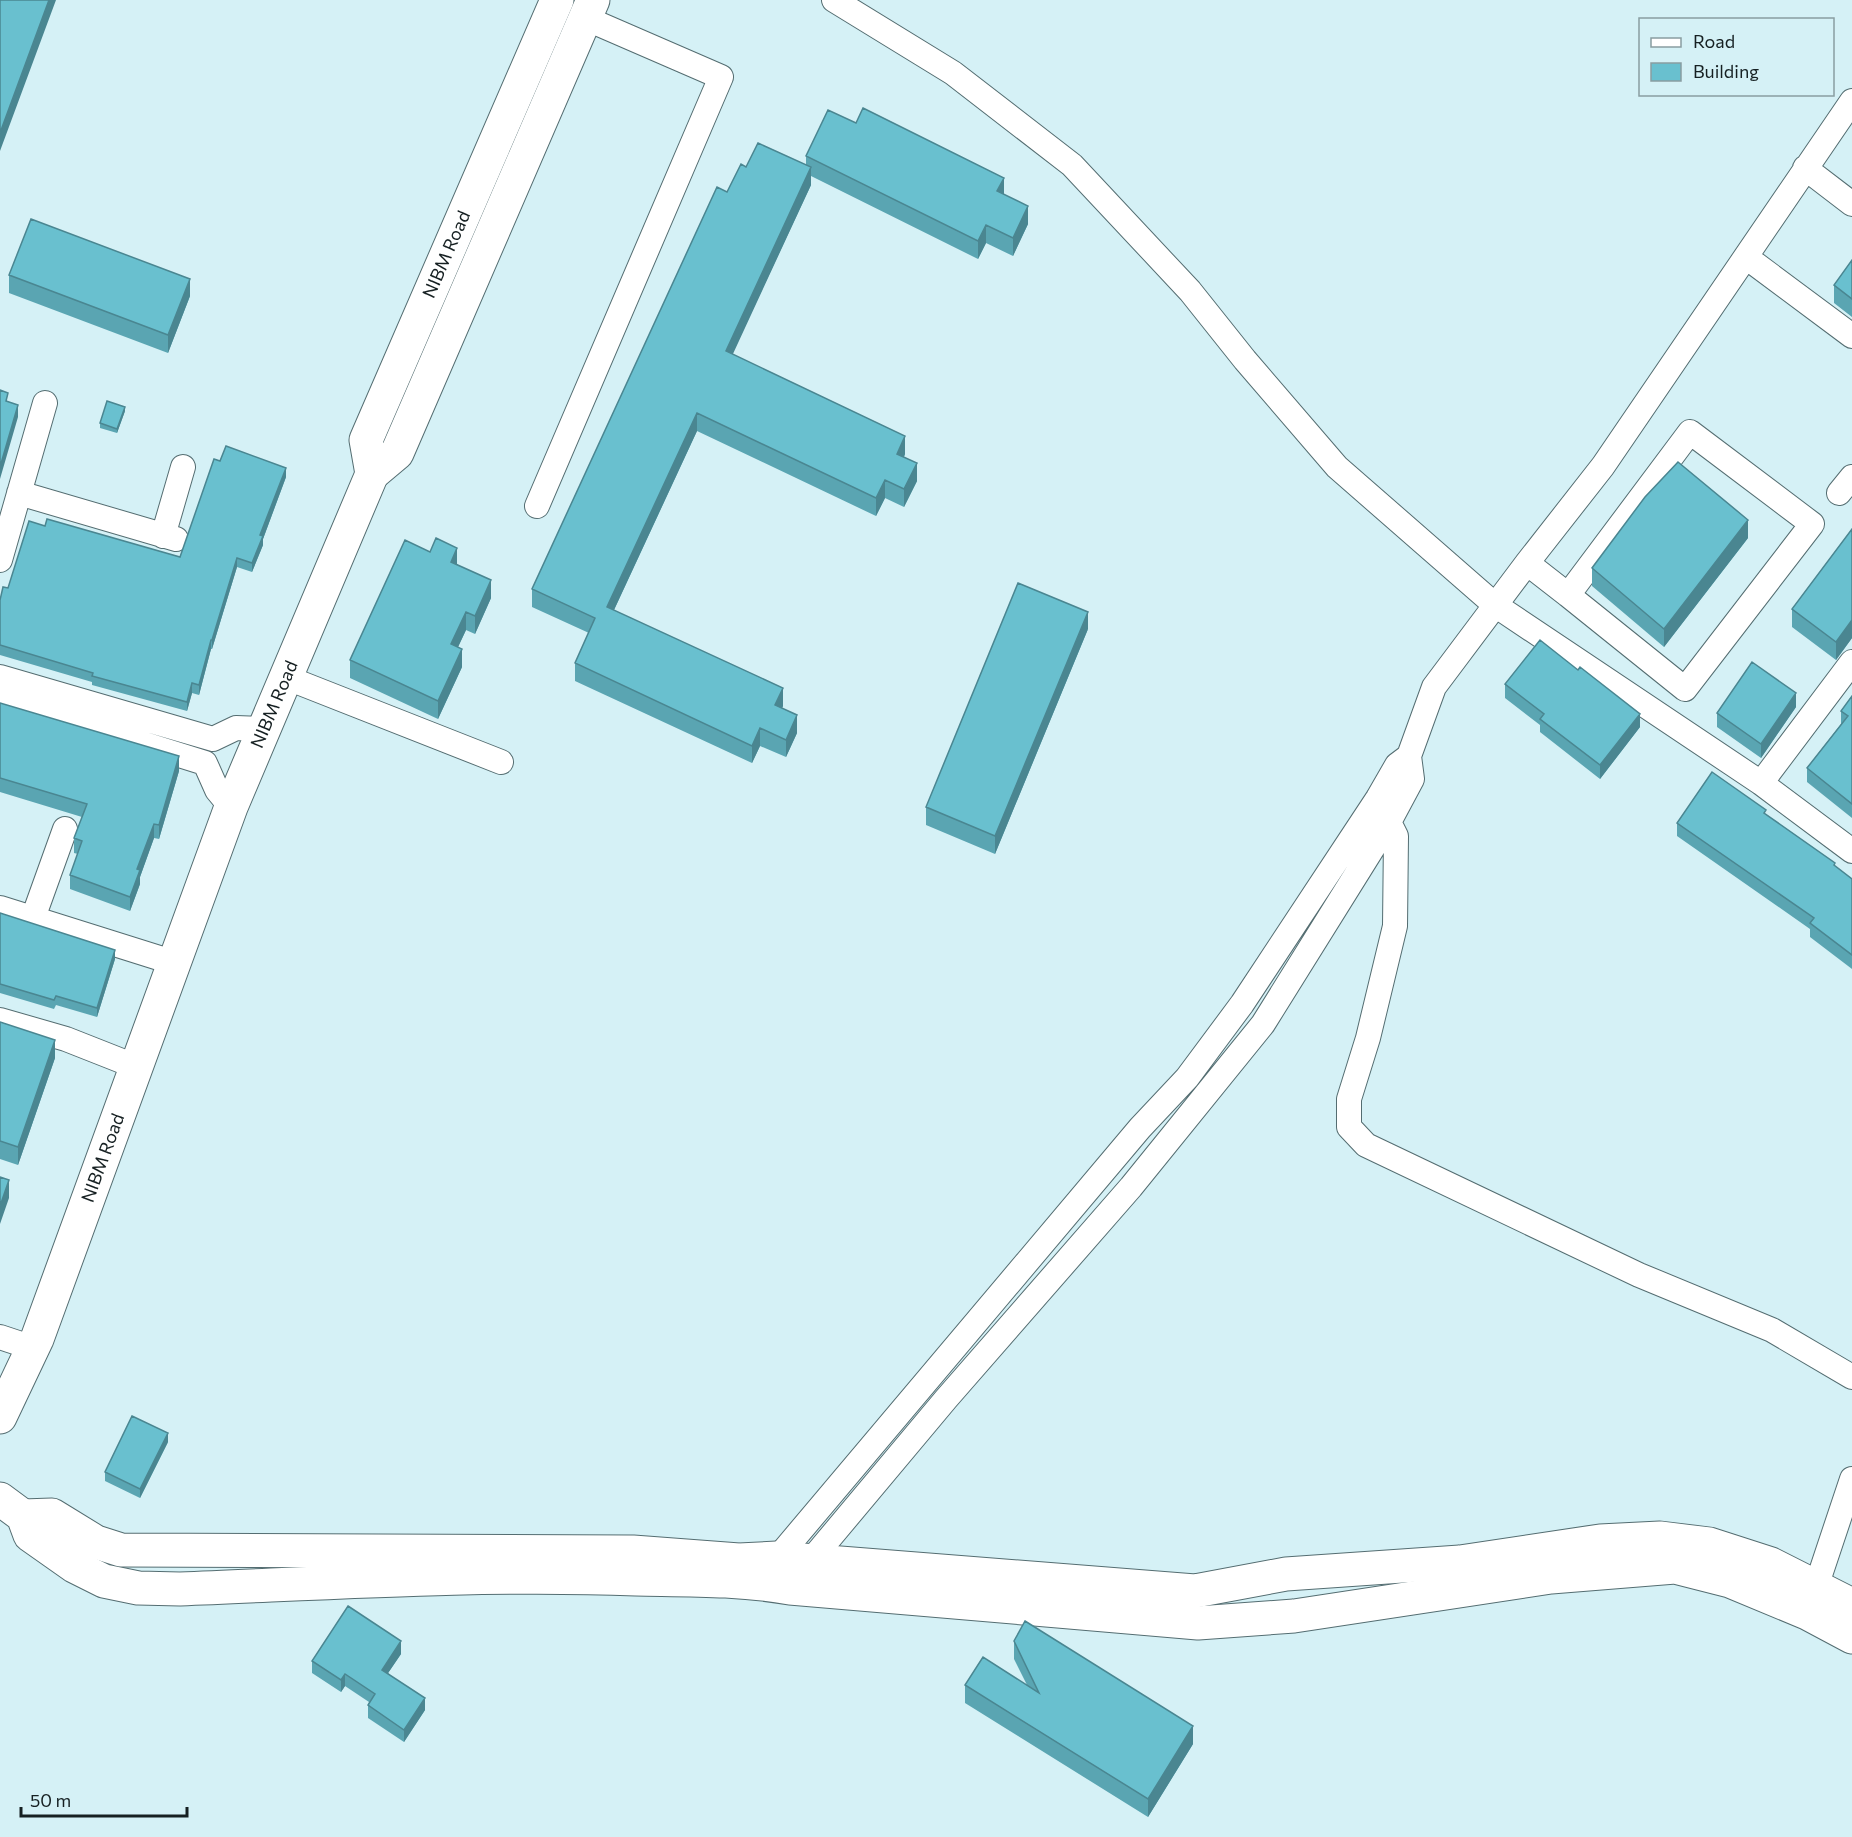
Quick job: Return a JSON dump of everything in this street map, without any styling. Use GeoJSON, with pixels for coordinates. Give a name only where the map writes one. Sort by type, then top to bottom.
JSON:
{"type":"FeatureCollection","features":[{"type":"Feature","properties":{"kind":"street","name":"NIBM Road"},"geometry":{"type":"LineString","coordinates":[[0,1417],[33,1348],[231,807],[262,729],[372,474],[366,440],[557,0]]}},
{"type":"Feature","properties":{"kind":"street"},"geometry":{"type":"LineString","coordinates":[[834,0],[953,73],[1072,165],[1190,291],[1245,360],[1337,466],[1495,605],[1761,783],[1852,851]]}},
{"type":"Feature","properties":{"kind":"street"},"geometry":{"type":"LineString","coordinates":[[372,474],[397,453],[589,9],[721,77],[537,506]]}},
{"type":"Feature","properties":{"kind":"street"},"geometry":{"type":"LineString","coordinates":[[781,1567],[946,1399],[1131,1187],[1263,1024],[1389,822],[1412,779],[1409,756],[1434,687],[1603,466],[1852,101]]}},
{"type":"Feature","properties":{"kind":"street"},"geometry":{"type":"LineString","coordinates":[[1805,168],[1852,204]]}},
{"type":"Feature","properties":{"kind":"street"},"geometry":{"type":"LineString","coordinates":[[1746,257],[1852,336]]}},
{"type":"Feature","properties":{"kind":"street"},"geometry":{"type":"LineString","coordinates":[[0,560],[45,403]]}},
{"type":"Feature","properties":{"kind":"street"},"geometry":{"type":"LineString","coordinates":[[1527,563],[1568,596],[1685,689],[1812,524],[1690,432],[1568,596]]}},
{"type":"Feature","properties":{"kind":"street"},"geometry":{"type":"LineString","coordinates":[[19,493],[170,538],[183,467]]}},
{"type":"Feature","properties":{"kind":"street"},"geometry":{"type":"LineString","coordinates":[[1761,783],[1852,662]]}},
{"type":"Feature","properties":{"kind":"street"},"geometry":{"type":"LineString","coordinates":[[0,677],[205,763],[217,790],[231,807]]}},
{"type":"Feature","properties":{"kind":"street"},"geometry":{"type":"LineString","coordinates":[[285,677],[501,762]]}},
{"type":"Feature","properties":{"kind":"street"},"geometry":{"type":"LineString","coordinates":[[0,699],[213,739],[236,728],[262,729]]}},
{"type":"Feature","properties":{"kind":"street"},"geometry":{"type":"LineString","coordinates":[[781,1567],[1140,1128],[1187,1078],[1242,1004],[1378,798],[1397,765],[1409,756]]}},
{"type":"Feature","properties":{"kind":"street"},"geometry":{"type":"LineString","coordinates":[[1378,798],[1396,836],[1395,926],[1368,1038],[1348,1099],[1349,1127],[1366,1145],[1639,1275],[1772,1330],[1852,1377]]}},
{"type":"Feature","properties":{"kind":"street"},"geometry":{"type":"LineString","coordinates":[[33,918],[65,829]]}},
{"type":"Feature","properties":{"kind":"street"},"geometry":{"type":"LineString","coordinates":[[0,908],[175,963]]}},
{"type":"Feature","properties":{"kind":"street"},"geometry":{"type":"LineString","coordinates":[[0,1020],[66,1039],[137,1067]]}},
{"type":"Feature","properties":{"kind":"street"},"geometry":{"type":"LineString","coordinates":[[0,1337],[33,1348]]}},
{"type":"Feature","properties":{"kind":"street"},"geometry":{"type":"LineString","coordinates":[[1812,1600],[1852,1479]]}},
{"type":"Feature","properties":{"kind":"street"},"geometry":{"type":"LineString","coordinates":[[12,1507],[30,1536],[74,1566],[104,1581],[138,1588],[180,1589],[456,1579],[585,1577],[781,1567],[1195,1591],[1286,1574],[1460,1562],[1600,1542],[1660,1538],[1710,1544],[1771,1564],[1852,1637]]}},
{"type":"Feature","properties":{"kind":"street"},"geometry":{"type":"LineString","coordinates":[[781,1567],[790,1588],[1198,1623],[1294,1616],[1551,1577],[1676,1568],[1812,1600],[1852,1605]]}},
{"type":"Feature","properties":{"kind":"building"},"geometry":{"type":"Polygon","coordinates":[[[0,0],[49,0],[0,133],[0,0]]]}},
{"type":"Feature","properties":{"kind":"building"},"geometry":{"type":"Polygon","coordinates":[[[863,108],[1004,178],[997,191],[1028,206],[1013,238],[986,225],[978,241],[806,156],[828,110],[856,123],[863,108]]]}},
{"type":"Feature","properties":{"kind":"building"},"geometry":{"type":"Polygon","coordinates":[[[758,143],[811,167],[726,351],[905,436],[897,454],[917,463],[904,489],[885,480],[876,498],[697,413],[607,607],[783,688],[775,705],[797,715],[786,740],[760,728],[752,746],[575,663],[595,618],[532,589],[717,187],[727,192],[741,164],[746,167],[758,143]]]}},
{"type":"Feature","properties":{"kind":"building"},"geometry":{"type":"Polygon","coordinates":[[[31,219],[190,279],[168,335],[9,275],[31,219]]]}},
{"type":"Feature","properties":{"kind":"building"},"geometry":{"type":"Polygon","coordinates":[[[1852,260],[1852,299],[1834,285],[1852,260]]]}},
{"type":"Feature","properties":{"kind":"building"},"geometry":{"type":"Polygon","coordinates":[[[0,390],[8,393],[6,401],[18,405],[0,467],[0,390]]]}},
{"type":"Feature","properties":{"kind":"building"},"geometry":{"type":"Polygon","coordinates":[[[107,401],[125,407],[117,429],[100,423],[107,401]]]}},
{"type":"Feature","properties":{"kind":"building"},"geometry":{"type":"Polygon","coordinates":[[[226,446],[286,468],[260,535],[263,536],[252,563],[237,558],[199,685],[192,683],[187,702],[92,676],[93,673],[0,645],[0,600],[3,587],[8,588],[29,521],[45,526],[47,519],[180,557],[214,459],[220,461],[226,446]]]}},
{"type":"Feature","properties":{"kind":"building"},"geometry":{"type":"Polygon","coordinates":[[[1678,462],[1748,520],[1664,629],[1592,568],[1645,497],[1678,462]]]}},
{"type":"Feature","properties":{"kind":"building"},"geometry":{"type":"Polygon","coordinates":[[[1852,529],[1852,620],[1836,642],[1792,609],[1852,529]]]}},
{"type":"Feature","properties":{"kind":"building"},"geometry":{"type":"Polygon","coordinates":[[[436,538],[457,548],[451,562],[491,580],[475,616],[466,612],[451,644],[462,649],[438,701],[350,660],[405,540],[430,552],[436,538]]]}},
{"type":"Feature","properties":{"kind":"building"},"geometry":{"type":"Polygon","coordinates":[[[1018,583],[1088,612],[995,836],[926,807],[1018,583]]]}},
{"type":"Feature","properties":{"kind":"building"},"geometry":{"type":"Polygon","coordinates":[[[1540,640],[1578,670],[1580,667],[1640,714],[1600,765],[1540,719],[1544,714],[1505,684],[1540,640]]]}},
{"type":"Feature","properties":{"kind":"building"},"geometry":{"type":"Polygon","coordinates":[[[1752,662],[1796,693],[1761,744],[1717,713],[1752,662]]]}},
{"type":"Feature","properties":{"kind":"building"},"geometry":{"type":"Polygon","coordinates":[[[1852,696],[1852,804],[1807,768],[1848,716],[1841,711],[1852,696]]]}},
{"type":"Feature","properties":{"kind":"building"},"geometry":{"type":"Polygon","coordinates":[[[0,703],[179,756],[159,825],[154,824],[137,869],[140,870],[130,897],[70,875],[82,841],[74,838],[87,804],[0,778],[0,703]]]}},
{"type":"Feature","properties":{"kind":"building"},"geometry":{"type":"Polygon","coordinates":[[[1712,772],[1766,810],[1764,813],[1835,863],[1834,865],[1852,879],[1852,955],[1810,923],[1814,918],[1677,823],[1712,772]]]}},
{"type":"Feature","properties":{"kind":"building"},"geometry":{"type":"Polygon","coordinates":[[[0,913],[115,950],[97,1008],[56,996],[54,1000],[0,984],[0,913]]]}},
{"type":"Feature","properties":{"kind":"building"},"geometry":{"type":"Polygon","coordinates":[[[0,1022],[55,1040],[18,1147],[0,1141],[0,1022]]]}},
{"type":"Feature","properties":{"kind":"building"},"geometry":{"type":"Polygon","coordinates":[[[0,1177],[9,1180],[0,1206],[0,1177]]]}},
{"type":"Feature","properties":{"kind":"building"},"geometry":{"type":"Polygon","coordinates":[[[132,1416],[168,1433],[140,1489],[105,1472],[132,1416]]]}},
{"type":"Feature","properties":{"kind":"building"},"geometry":{"type":"Polygon","coordinates":[[[348,1606],[401,1641],[382,1670],[425,1698],[404,1730],[368,1705],[375,1694],[345,1674],[341,1680],[312,1661],[348,1606]]]}},
{"type":"Feature","properties":{"kind":"building"},"geometry":{"type":"Polygon","coordinates":[[[1025,1621],[1193,1726],[1148,1799],[965,1685],[983,1657],[1039,1693],[1014,1641],[1025,1621]]]}}]}
